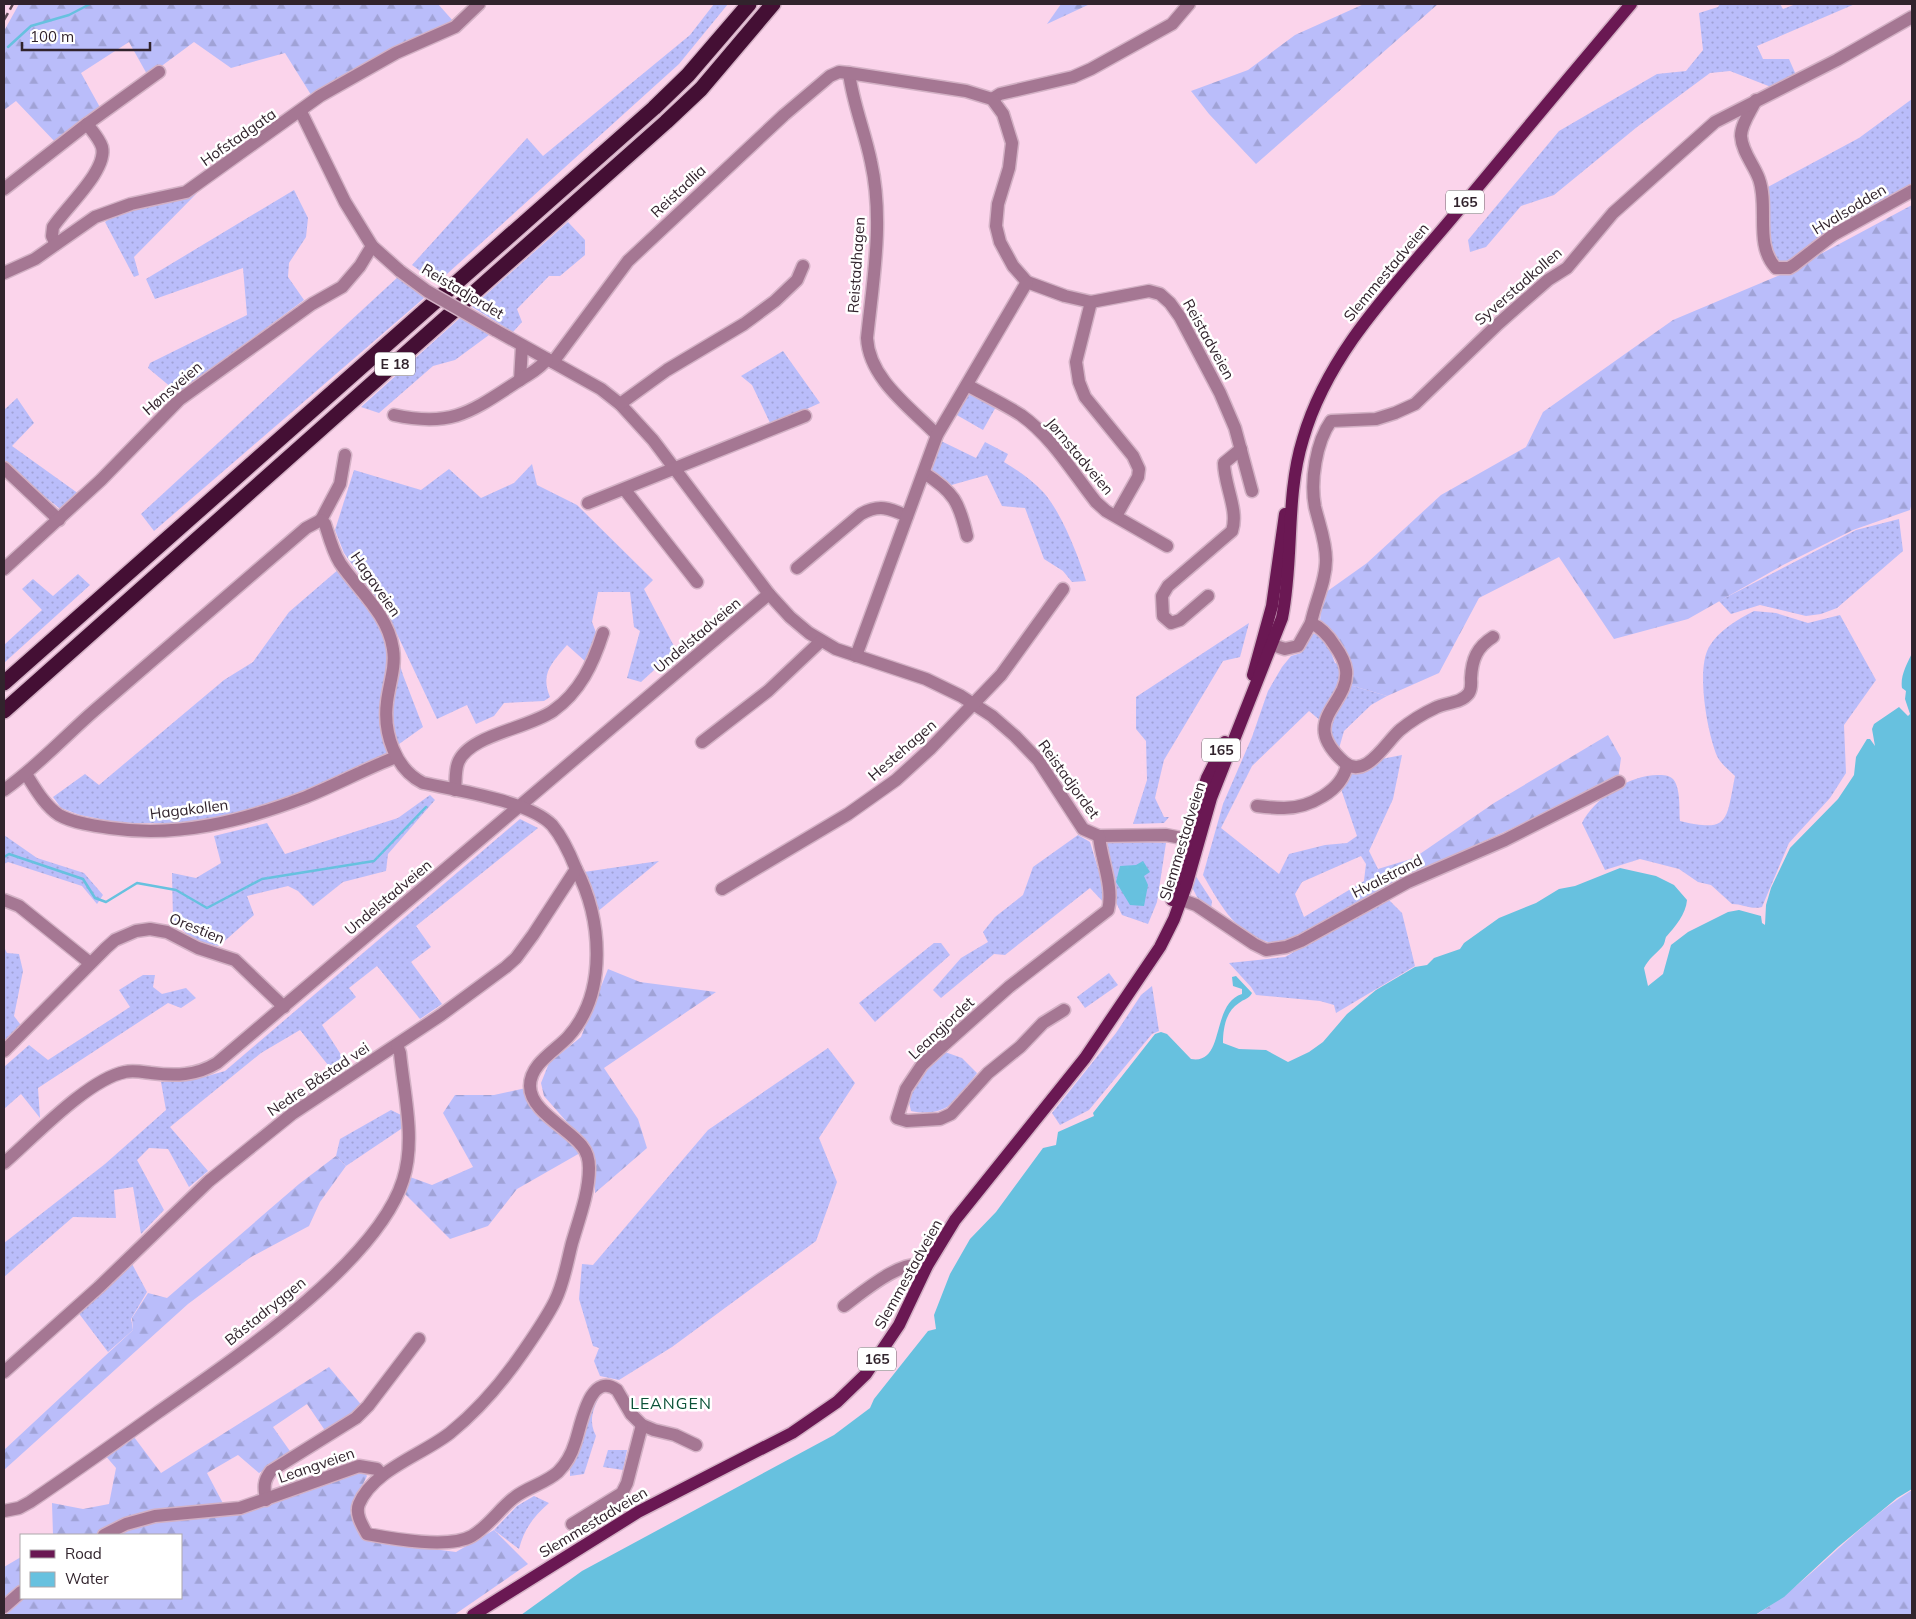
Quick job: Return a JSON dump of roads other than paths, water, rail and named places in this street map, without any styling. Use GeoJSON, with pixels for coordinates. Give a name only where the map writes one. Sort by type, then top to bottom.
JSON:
{"type":"FeatureCollection","features":[{"type":"Feature","properties":{"kind":"highway","name":"E 18"},"geometry":{"type":"LineString","coordinates":[[4,683],[654,108],[694,68],[749,4]]}},
{"type":"Feature","properties":{"kind":"highway","name":"E 18"},"geometry":{"type":"LineString","coordinates":[[4,711],[666,122],[707,82],[773,4]]}},
{"type":"Feature","properties":{"kind":"main road","name":"Slemmestadveien"},"geometry":{"type":"LineString","coordinates":[[472,1615],[638,1512],[792,1433],[825,1412],[858,1383],[885,1348],[928,1266],[955,1220],[1085,1058],[1128,997],[1147,963],[1152,944],[1177,898],[1193,840],[1211,798],[1268,644],[1282,618],[1288,587],[1292,495],[1298,454],[1324,384],[1358,331],[1631,4]]}},
{"type":"Feature","properties":{"kind":"street","name":"Hofstadgata"},"geometry":{"type":"LineString","coordinates":[[4,273],[35,259],[95,217],[114,209],[186,192],[301,112],[320,96],[396,53],[455,27],[479,4]]}},
{"type":"Feature","properties":{"kind":"street"},"geometry":{"type":"LineString","coordinates":[[992,99],[1000,94],[1073,77],[1091,69],[1172,24],[1189,4]]}},
{"type":"Feature","properties":{"kind":"street","name":"Syverstadkollen"},"geometry":{"type":"LineString","coordinates":[[1311,623],[1326,563],[1324,544],[1314,502],[1315,468],[1323,438],[1331,421],[1376,419],[1390,415],[1421,400],[1498,324],[1548,280],[1567,268],[1613,213],[1657,176],[1684,148],[1715,122],[1837,60],[1912,17]]}},
{"type":"Feature","properties":{"kind":"street"},"geometry":{"type":"LineString","coordinates":[[4,189],[87,124],[159,72]]}},
{"type":"Feature","properties":{"kind":"street","name":"Reistadlia"},"geometry":{"type":"LineString","coordinates":[[394,415],[415,420],[439,420],[462,415],[505,392],[550,361],[612,281],[644,245],[816,86],[839,72],[849,73]]}},
{"type":"Feature","properties":{"kind":"street"},"geometry":{"type":"LineString","coordinates":[[849,73],[966,91],[992,99],[1003,114],[1012,143],[1009,168],[998,204],[996,226],[1006,255],[1027,282],[938,435],[856,656]]}},
{"type":"Feature","properties":{"kind":"street","name":"Reistadhagen"},"geometry":{"type":"LineString","coordinates":[[849,73],[851,90],[872,163],[877,218],[867,353],[878,374],[938,435]]}},
{"type":"Feature","properties":{"kind":"street","name":"Hvalsodden"},"geometry":{"type":"LineString","coordinates":[[1756,100],[1742,129],[1741,136],[1744,149],[1761,185],[1764,246],[1769,261],[1776,268],[1789,268],[1832,234],[1912,191]]}},
{"type":"Feature","properties":{"kind":"street","name":"Reistadjordet"},"geometry":{"type":"LineString","coordinates":[[301,112],[345,202],[372,246],[400,271],[427,291],[600,389],[620,404],[653,440],[769,594],[790,617],[821,641],[856,656],[926,679],[974,705],[1015,736],[1038,760],[1084,829],[1099,836],[1166,835],[1193,840]]}},
{"type":"Feature","properties":{"kind":"street"},"geometry":{"type":"LineString","coordinates":[[56,244],[52,236],[53,227],[89,181],[99,166],[102,156],[99,141],[87,124]]}},
{"type":"Feature","properties":{"kind":"street","name":"Hønsveien"},"geometry":{"type":"LineString","coordinates":[[4,569],[59,520],[179,400],[312,304],[342,287],[360,266],[372,246]]}},
{"type":"Feature","properties":{"kind":"street"},"geometry":{"type":"LineString","coordinates":[[620,404],[667,370],[744,324],[775,301],[797,280],[803,266]]}},
{"type":"Feature","properties":{"kind":"street","name":"Reistadveien"},"geometry":{"type":"LineString","coordinates":[[1027,282],[1064,296],[1091,302],[1149,291],[1160,294],[1170,303],[1180,317],[1220,393],[1241,448],[1252,491]]}},
{"type":"Feature","properties":{"kind":"street","name":"Jørnstadveien"},"geometry":{"type":"LineString","coordinates":[[1091,302],[1076,362],[1079,382],[1085,397],[1133,456],[1138,469],[1138,476],[1116,516]]}},
{"type":"Feature","properties":{"kind":"street"},"geometry":{"type":"LineString","coordinates":[[520,380],[522,346]]}},
{"type":"Feature","properties":{"kind":"street","name":"Jørnstadveien"},"geometry":{"type":"LineString","coordinates":[[967,385],[1020,415],[1032,424],[1048,441],[1096,502],[1167,546]]}},
{"type":"Feature","properties":{"kind":"street"},"geometry":{"type":"LineString","coordinates":[[588,503],[625,490],[805,416]]}},
{"type":"Feature","properties":{"kind":"street"},"geometry":{"type":"LineString","coordinates":[[1208,596],[1180,620],[1171,623],[1163,616],[1162,596],[1168,586],[1232,531],[1234,525],[1233,512],[1224,464],[1241,448]]}},
{"type":"Feature","properties":{"kind":"street"},"geometry":{"type":"LineString","coordinates":[[4,790],[26,774],[45,754],[306,528],[321,520],[340,484],[345,454]]}},
{"type":"Feature","properties":{"kind":"street"},"geometry":{"type":"LineString","coordinates":[[4,468],[59,520]]}},
{"type":"Feature","properties":{"kind":"street"},"geometry":{"type":"LineString","coordinates":[[924,473],[952,495],[960,508],[968,536]]}},
{"type":"Feature","properties":{"kind":"street"},"geometry":{"type":"LineString","coordinates":[[625,490],[697,582]]}},
{"type":"Feature","properties":{"kind":"street"},"geometry":{"type":"LineString","coordinates":[[798,568],[861,514],[871,508],[889,507],[907,516]]}},
{"type":"Feature","properties":{"kind":"street","name":"Hagaveien"},"geometry":{"type":"LineString","coordinates":[[321,520],[325,524],[339,562],[374,607],[391,637],[394,668],[386,719],[396,757],[402,768],[412,778],[423,783],[518,806]]}},
{"type":"Feature","properties":{"kind":"street","name":"Hestehagen"},"geometry":{"type":"LineString","coordinates":[[722,890],[868,800],[916,761],[974,705],[1001,675],[1063,589]]}},
{"type":"Feature","properties":{"kind":"street","name":"Undelstadveien"},"geometry":{"type":"LineString","coordinates":[[4,1163],[68,1108],[110,1076],[126,1071],[169,1075],[204,1071],[234,1051],[518,806],[769,594]]}},
{"type":"Feature","properties":{"kind":"street"},"geometry":{"type":"LineString","coordinates":[[1268,644],[1286,649],[1298,646],[1311,623],[1326,632],[1332,640],[1346,670],[1342,690],[1330,707],[1324,726],[1330,747],[1348,765],[1358,767],[1366,764],[1414,719],[1438,706],[1456,702],[1468,694],[1471,688],[1474,658],[1478,649],[1493,638]]}},
{"type":"Feature","properties":{"kind":"street"},"geometry":{"type":"LineString","coordinates":[[455,790],[458,764],[473,745],[531,723],[566,701],[592,664],[603,633]]}},
{"type":"Feature","properties":{"kind":"street"},"geometry":{"type":"LineString","coordinates":[[702,742],[768,691],[821,641]]}},
{"type":"Feature","properties":{"kind":"street","name":"Hagakollen"},"geometry":{"type":"LineString","coordinates":[[26,774],[49,807],[60,816],[101,827],[127,831],[166,831],[215,826],[248,818],[306,797],[396,757]]}},
{"type":"Feature","properties":{"kind":"street"},"geometry":{"type":"LineString","coordinates":[[1256,806],[1285,808],[1313,801],[1338,785],[1345,776],[1348,765]]}},
{"type":"Feature","properties":{"kind":"street","name":"Hvalstrand"},"geometry":{"type":"LineString","coordinates":[[1177,898],[1204,910],[1266,950],[1286,947],[1408,882],[1505,840],[1619,782]]}},
{"type":"Feature","properties":{"kind":"street"},"geometry":{"type":"LineString","coordinates":[[518,806],[550,823],[560,835],[582,881],[593,916],[597,956],[592,993],[579,1022],[568,1037],[542,1061],[532,1075],[530,1086],[536,1104],[582,1146],[588,1161],[584,1198],[559,1292],[522,1354],[463,1422],[433,1446],[382,1475],[370,1486],[358,1506],[360,1523],[367,1534],[448,1543],[473,1536],[513,1498],[557,1472],[567,1460],[575,1443],[587,1402],[600,1388],[610,1386],[618,1390],[631,1414],[642,1425],[675,1435],[696,1445]]}},
{"type":"Feature","properties":{"kind":"street","name":"Leangjordet"},"geometry":{"type":"LineString","coordinates":[[1064,1010],[1043,1023],[1020,1047],[988,1073],[951,1114],[940,1119],[907,1121],[897,1118],[906,1089],[922,1065],[1009,987],[1108,910],[1110,897],[1100,852],[1099,836]]}},
{"type":"Feature","properties":{"kind":"street","name":"Nedre Båstad vei"},"geometry":{"type":"LineString","coordinates":[[4,1372],[100,1287],[209,1181],[292,1114],[397,1046],[477,990],[516,958],[576,869]]}},
{"type":"Feature","properties":{"kind":"street"},"geometry":{"type":"LineString","coordinates":[[4,900],[19,906],[90,963]]}},
{"type":"Feature","properties":{"kind":"street","name":"Orestien"},"geometry":{"type":"LineString","coordinates":[[4,1051],[115,940],[124,935],[150,929],[167,932],[198,948],[235,960],[255,977],[284,1007]]}},
{"type":"Feature","properties":{"kind":"street","name":"Båstadryggen"},"geometry":{"type":"LineString","coordinates":[[4,1511],[19,1508],[30,1502],[213,1374],[303,1303],[368,1240],[395,1201],[407,1166],[409,1136],[400,1053],[397,1046]]}},
{"type":"Feature","properties":{"kind":"street"},"geometry":{"type":"LineString","coordinates":[[844,1306],[896,1270],[920,1264],[928,1266]]}},
{"type":"Feature","properties":{"kind":"street","name":"Leangveien"},"geometry":{"type":"LineString","coordinates":[[266,1500],[265,1478],[271,1471],[356,1418],[368,1406],[419,1339]]}},
{"type":"Feature","properties":{"kind":"street"},"geometry":{"type":"LineString","coordinates":[[572,1524],[622,1493],[627,1483],[642,1425]]}},
{"type":"Feature","properties":{"kind":"street","name":"Leangveien"},"geometry":{"type":"LineString","coordinates":[[106,1534],[126,1524],[155,1516],[205,1513],[240,1508],[359,1466],[377,1469],[382,1475]]}},
{"type":"Feature","properties":{"kind":"street"},"geometry":{"type":"LineString","coordinates":[[4,1607],[20,1593]]}},
{"type":"Feature","properties":{"kind":"water"},"geometry":{"type":"Polygon","coordinates":[[[1912,653],[1912,1489],[1897,1498],[1838,1547],[1784,1597],[1755,1615],[521,1615],[582,1571],[834,1435],[870,1408],[874,1399],[928,1331],[936,1329],[934,1315],[950,1274],[970,1239],[996,1212],[1043,1148],[1056,1145],[1058,1132],[1094,1116],[1093,1113],[1155,1034],[1161,1032],[1167,1034],[1191,1059],[1202,1058],[1209,1053],[1214,1044],[1225,1009],[1232,1000],[1242,994],[1242,989],[1233,986],[1232,977],[1236,976],[1252,993],[1248,998],[1235,1006],[1228,1015],[1223,1043],[1239,1049],[1266,1050],[1288,1062],[1309,1052],[1323,1042],[1347,1014],[1376,990],[1415,967],[1427,965],[1434,958],[1460,949],[1464,943],[1499,918],[1536,903],[1559,889],[1575,886],[1620,868],[1656,876],[1674,885],[1687,900],[1680,920],[1666,937],[1663,946],[1644,968],[1648,986],[1663,974],[1671,945],[1688,932],[1728,912],[1739,910],[1761,916],[1762,923],[1765,925],[1766,905],[1771,888],[1790,848],[1838,799],[1854,775],[1856,757],[1867,739],[1870,739],[1875,746],[1872,729],[1874,724],[1899,707],[1908,716],[1910,714],[1905,699],[1906,691],[1902,688],[1902,679],[1912,653]]]}},
{"type":"Feature","properties":{"kind":"water"},"geometry":{"type":"Polygon","coordinates":[[[1143,861],[1150,872],[1144,876],[1148,885],[1144,906],[1130,905],[1116,882],[1120,866],[1136,865],[1143,861]]]}},
{"type":"Feature","properties":{"kind":"waterway"},"geometry":{"type":"LineString","coordinates":[[8,47],[31,26],[69,15],[90,4]]}},
{"type":"Feature","properties":{"kind":"waterway"},"geometry":{"type":"LineString","coordinates":[[4,857],[9,854],[83,879],[95,898],[106,902],[137,883],[176,890],[207,908],[262,879],[374,861],[426,807]]}},
{"type":"Feature","properties":{"kind":"railway"},"geometry":{"type":"LineString","coordinates":[[4,20],[13,4]]}},
{"type":"Feature","properties":{"kind":"district","name":"LEANGEN"},"geometry":{"type":"Point","coordinates":[671,1403]}}]}
